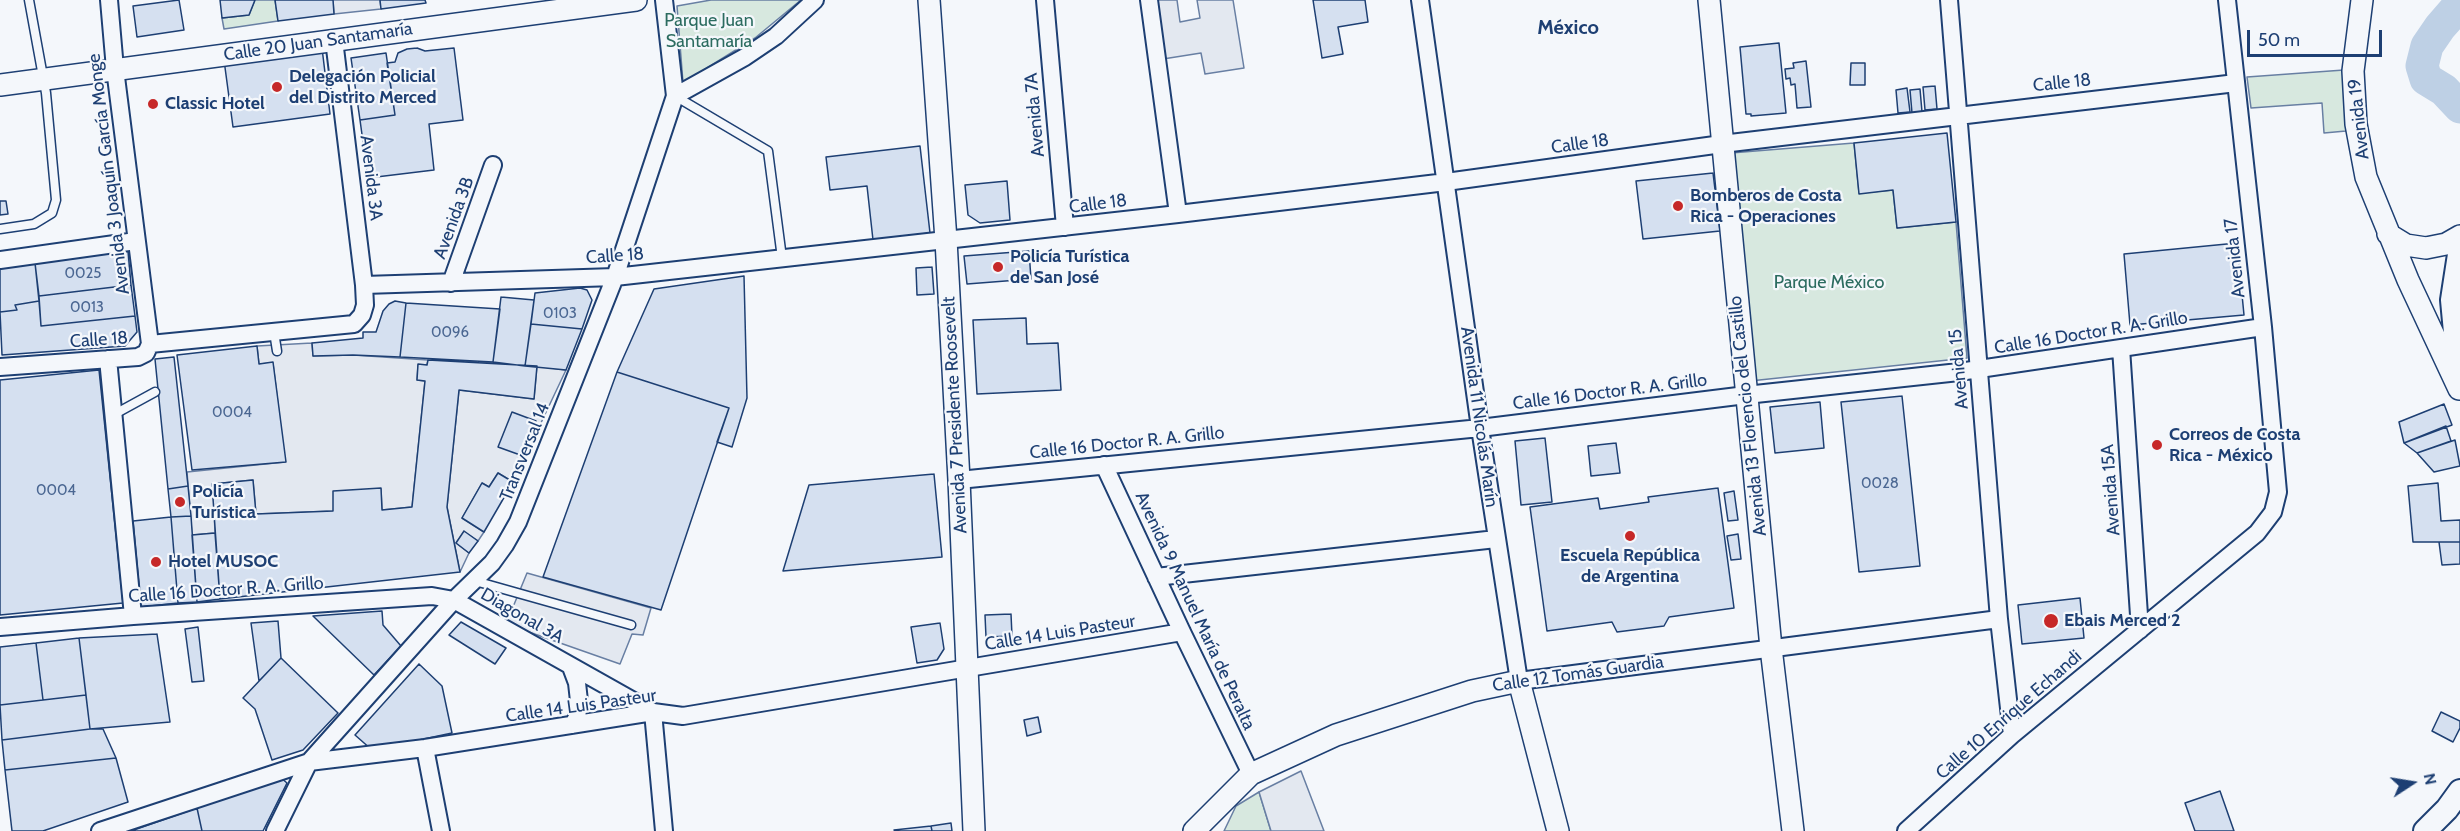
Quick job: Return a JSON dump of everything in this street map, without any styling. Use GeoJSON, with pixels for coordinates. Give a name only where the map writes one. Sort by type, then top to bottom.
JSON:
{"type":"FeatureCollection","features":[{"type":"Feature","properties":{"kind":"main road"},"geometry":{"type":"LineString","coordinates":[[2460,248],[2452,300],[2460,386]]}},
{"type":"Feature","properties":{"kind":"main road"},"geometry":{"type":"LineString","coordinates":[[2425,831],[2447,809],[2460,791]]}},
{"type":"Feature","properties":{"kind":"street","name":"Avenida 3 Joaquín García Monge"},"geometry":{"type":"LineString","coordinates":[[109,0],[115,69],[150,344]]}},
{"type":"Feature","properties":{"kind":"street","name":"Calle 20 Juan Santamaría"},"geometry":{"type":"LineString","coordinates":[[0,84],[595,3],[636,0]]}},
{"type":"Feature","properties":{"kind":"street"},"geometry":{"type":"LineString","coordinates":[[664,0],[675,96],[745,57],[776,36],[815,0]]}},
{"type":"Feature","properties":{"kind":"street","name":"Avenida 7 Presidente Roosevelt"},"geometry":{"type":"LineString","coordinates":[[929,0],[946,240],[959,480],[974,831]]}},
{"type":"Feature","properties":{"kind":"street","name":"Avenida 7A"},"geometry":{"type":"LineString","coordinates":[[1045,0],[1065,227]]}},
{"type":"Feature","properties":{"kind":"street"},"geometry":{"type":"LineString","coordinates":[[1149,0],[1178,214]]}},
{"type":"Feature","properties":{"kind":"street","name":"Avenida 11 Nicolás Marín"},"geometry":{"type":"LineString","coordinates":[[1420,0],[1518,681],[1558,831]]}},
{"type":"Feature","properties":{"kind":"street","name":"Avenida 13 Florencio del Castillo"},"geometry":{"type":"LineString","coordinates":[[1709,0],[1771,648],[1793,831]]}},
{"type":"Feature","properties":{"kind":"street","name":"Avenida 15"},"geometry":{"type":"LineString","coordinates":[[1949,0],[1999,619],[2012,735]]}},
{"type":"Feature","properties":{"kind":"street","name":"Avenida 17"},"geometry":{"type":"LineString","coordinates":[[2226,0],[2263,327],[2278,492],[2273,512]]}},
{"type":"Feature","properties":{"kind":"street","name":"Avenida 19"},"geometry":{"type":"LineString","coordinates":[[2362,0],[2353,71],[2356,124],[2366,177],[2388,234],[2460,391]]}},
{"type":"Feature","properties":{"kind":"street","name":"Avenida 3A"},"geometry":{"type":"LineString","coordinates":[[334,40],[364,285]]}},
{"type":"Feature","properties":{"kind":"street","name":"Calle 18"},"geometry":{"type":"LineString","coordinates":[[0,367],[138,357],[146,353],[150,344],[354,324],[362,315],[365,305],[364,285],[615,277],[1446,182],[1722,144],[2236,83]]}},
{"type":"Feature","properties":{"kind":"street","name":"Transversal 14"},"geometry":{"type":"LineString","coordinates":[[309,762],[454,600],[492,563],[518,522],[615,277],[675,96]]}},
{"type":"Feature","properties":{"kind":"street","name":"Avenida 3B"},"geometry":{"type":"LineString","coordinates":[[451,283],[493,165]]}},
{"type":"Feature","properties":{"kind":"street"},"geometry":{"type":"LineString","coordinates":[[2388,234],[2406,245],[2426,248],[2445,244],[2460,236]]}},
{"type":"Feature","properties":{"kind":"street"},"geometry":{"type":"LineString","coordinates":[[0,260],[136,241]]}},
{"type":"Feature","properties":{"kind":"street","name":"Calle 16 Doctor R. A. Grillo"},"geometry":{"type":"LineString","coordinates":[[959,480],[1480,428],[1746,395],[1979,370],[2263,327]]}},
{"type":"Feature","properties":{"kind":"street","name":"Avenida 15A"},"geometry":{"type":"LineString","coordinates":[[2121,348],[2140,630]]}},
{"type":"Feature","properties":{"kind":"street"},"geometry":{"type":"LineString","coordinates":[[108,359],[133,616]]}},
{"type":"Feature","properties":{"kind":"street","name":"Avenida 9 Manuel María de Peralta"},"geometry":{"type":"LineString","coordinates":[[1104,465],[1251,774]]}},
{"type":"Feature","properties":{"kind":"street","name":"Calle 10 Enrique Echandi"},"geometry":{"type":"LineString","coordinates":[[1906,831],[2012,735],[2257,533],[2273,512]]}},
{"type":"Feature","properties":{"kind":"street"},"geometry":{"type":"LineString","coordinates":[[1156,578],[1496,539]]}},
{"type":"Feature","properties":{"kind":"street","name":"Calle 16 Doctor R. A. Grillo"},"geometry":{"type":"LineString","coordinates":[[0,627],[432,596],[454,600]]}},
{"type":"Feature","properties":{"kind":"street","name":"Diagonal 3A"},"geometry":{"type":"LineString","coordinates":[[454,600],[653,712]]}},
{"type":"Feature","properties":{"kind":"street","name":"Calle 12 Tomás Guardia"},"geometry":{"type":"LineString","coordinates":[[1194,831],[1251,774],[1336,735],[1472,690],[1518,681],[1999,619]]}},
{"type":"Feature","properties":{"kind":"street","name":"Calle 14 Luis Pasteur"},"geometry":{"type":"LineString","coordinates":[[100,831],[309,762],[425,748],[653,712],[683,716],[1182,632]]}},
{"type":"Feature","properties":{"kind":"street","name":"Diagonal 3A"},"geometry":{"type":"LineString","coordinates":[[571,667],[577,683],[579,701],[577,718],[572,725]]}},
{"type":"Feature","properties":{"kind":"street"},"geometry":{"type":"LineString","coordinates":[[653,712],[664,831]]}},
{"type":"Feature","properties":{"kind":"street"},"geometry":{"type":"LineString","coordinates":[[425,748],[441,831]]}},
{"type":"Feature","properties":{"kind":"street"},"geometry":{"type":"LineString","coordinates":[[275,831],[309,762]]}},
{"type":"Feature","properties":{"kind":"lane"},"geometry":{"type":"LineString","coordinates":[[0,229],[34,224],[52,213],[57,200],[44,79],[29,0]]}},
{"type":"Feature","properties":{"kind":"lane"},"geometry":{"type":"LineString","coordinates":[[675,96],[768,151],[782,258]]}},
{"type":"Feature","properties":{"kind":"lane"},"geometry":{"type":"LineString","coordinates":[[274,332],[277,351]]}},
{"type":"Feature","properties":{"kind":"lane"},"geometry":{"type":"LineString","coordinates":[[113,415],[155,392]]}},
{"type":"Feature","properties":{"kind":"lane"},"geometry":{"type":"LineString","coordinates":[[474,580],[631,625]]}},
{"type":"Feature","properties":{"kind":"green space"},"geometry":{"type":"Polygon","coordinates":[[[255,0],[275,0],[278,21],[224,29],[222,18],[249,15],[255,0]]]}},
{"type":"Feature","properties":{"kind":"green space","name":"Parque Juan Santamaría"},"geometry":{"type":"Polygon","coordinates":[[[711,0],[801,0],[755,38],[683,83],[677,6],[711,0]]]}},
{"type":"Feature","properties":{"kind":"green space"},"geometry":{"type":"Polygon","coordinates":[[[2344,70],[2346,131],[2324,133],[2322,103],[2251,108],[2247,77],[2344,70]]]}},
{"type":"Feature","properties":{"kind":"green space","name":"Parque México"},"geometry":{"type":"Polygon","coordinates":[[[1854,143],[1859,193],[1893,190],[1897,228],[1956,222],[1967,358],[1750,381],[1731,153],[1854,143]]]}},
{"type":"Feature","properties":{"kind":"green space"},"geometry":{"type":"Polygon","coordinates":[[[1259,792],[1271,831],[1224,831],[1236,806],[1259,792]]]}},
{"type":"Feature","properties":{"kind":"shaded area"},"geometry":{"type":"Polygon","coordinates":[[[333,0],[380,0],[381,9],[334,14],[333,0]]]}},
{"type":"Feature","properties":{"kind":"shaded area"},"geometry":{"type":"Polygon","coordinates":[[[1156,0],[1177,0],[1180,22],[1200,18],[1197,0],[1233,0],[1244,68],[1205,74],[1201,53],[1163,59],[1156,0]]]}},
{"type":"Feature","properties":{"kind":"shaded area"},"geometry":{"type":"Polygon","coordinates":[[[312,343],[313,356],[353,355],[428,360],[427,365],[418,365],[417,380],[425,381],[412,507],[382,510],[381,489],[333,511],[256,514],[253,480],[213,484],[215,533],[192,535],[187,472],[285,462],[273,363],[259,364],[257,346],[312,343]]]}},
{"type":"Feature","properties":{"kind":"shaded area"},"geometry":{"type":"Polygon","coordinates":[[[537,366],[566,370],[513,482],[498,473],[489,487],[482,483],[462,518],[484,532],[478,541],[464,532],[456,543],[469,553],[460,572],[447,507],[459,390],[534,399],[537,366]]]}},
{"type":"Feature","properties":{"kind":"shaded area"},"geometry":{"type":"Polygon","coordinates":[[[527,573],[651,608],[643,635],[632,634],[620,664],[506,624],[527,573]]]}},
{"type":"Feature","properties":{"kind":"shaded area"},"geometry":{"type":"Polygon","coordinates":[[[1301,771],[1324,831],[1271,831],[1259,792],[1301,771]]]}},
{"type":"Feature","properties":{"kind":"building"},"geometry":{"type":"Polygon","coordinates":[[[179,0],[184,30],[137,37],[133,6],[179,0]]]}},
{"type":"Feature","properties":{"kind":"building"},"geometry":{"type":"Polygon","coordinates":[[[220,0],[255,0],[249,15],[222,18],[220,0]]]}},
{"type":"Feature","properties":{"kind":"building"},"geometry":{"type":"Polygon","coordinates":[[[275,0],[333,0],[334,14],[278,21],[275,0]]]}},
{"type":"Feature","properties":{"kind":"building"},"geometry":{"type":"Polygon","coordinates":[[[380,0],[425,0],[426,3],[381,9],[380,0]]]}},
{"type":"Feature","properties":{"kind":"building"},"geometry":{"type":"Polygon","coordinates":[[[1313,0],[1365,0],[1368,22],[1338,27],[1343,54],[1322,58],[1313,0]]]}},
{"type":"Feature","properties":{"kind":"building"},"geometry":{"type":"Polygon","coordinates":[[[1779,43],[1786,113],[1751,116],[1751,114],[1746,114],[1740,47],[1779,43]]]}},
{"type":"Feature","properties":{"kind":"building","name":"Delegación Policial del Distrito Merced"},"geometry":{"type":"Polygon","coordinates":[[[322,48],[330,114],[233,127],[224,60],[322,48]]]}},
{"type":"Feature","properties":{"kind":"building"},"geometry":{"type":"Polygon","coordinates":[[[417,48],[425,51],[454,48],[463,120],[429,124],[434,170],[368,178],[360,120],[395,115],[387,63],[395,62],[398,53],[417,48]]]}},
{"type":"Feature","properties":{"kind":"building"},"geometry":{"type":"Polygon","coordinates":[[[386,53],[395,115],[360,120],[351,58],[386,53]]]}},
{"type":"Feature","properties":{"kind":"building"},"geometry":{"type":"Polygon","coordinates":[[[1806,61],[1811,107],[1797,108],[1795,84],[1791,85],[1790,78],[1786,79],[1785,69],[1794,68],[1793,63],[1806,61]]]}},
{"type":"Feature","properties":{"kind":"building"},"geometry":{"type":"Polygon","coordinates":[[[1851,63],[1865,63],[1865,85],[1850,85],[1851,63]]]}},
{"type":"Feature","properties":{"kind":"building"},"geometry":{"type":"Polygon","coordinates":[[[1935,86],[1937,109],[1925,110],[1923,87],[1935,86]]]}},
{"type":"Feature","properties":{"kind":"building"},"geometry":{"type":"Polygon","coordinates":[[[1907,88],[1910,112],[1898,113],[1896,90],[1907,88]]]}},
{"type":"Feature","properties":{"kind":"building"},"geometry":{"type":"Polygon","coordinates":[[[1920,89],[1922,112],[1912,113],[1910,90],[1920,89]]]}},
{"type":"Feature","properties":{"kind":"building"},"geometry":{"type":"Polygon","coordinates":[[[1947,133],[1956,222],[1897,228],[1893,190],[1859,194],[1854,143],[1947,133]]]}},
{"type":"Feature","properties":{"kind":"building"},"geometry":{"type":"Polygon","coordinates":[[[920,146],[930,233],[873,240],[867,186],[830,190],[826,157],[920,146]]]}},
{"type":"Feature","properties":{"kind":"building","name":"Bomberos de Costa Rica - Operaciones"},"geometry":{"type":"Polygon","coordinates":[[[1713,173],[1720,231],[1643,239],[1636,181],[1713,173]]]}},
{"type":"Feature","properties":{"kind":"building"},"geometry":{"type":"Polygon","coordinates":[[[1007,181],[1010,220],[980,223],[968,215],[965,185],[1007,181]]]}},
{"type":"Feature","properties":{"kind":"building"},"geometry":{"type":"Polygon","coordinates":[[[0,201],[6,201],[8,214],[0,215],[0,201]]]}},
{"type":"Feature","properties":{"kind":"building"},"geometry":{"type":"Polygon","coordinates":[[[2237,243],[2244,315],[2130,325],[2124,254],[2237,243]]]}},
{"type":"Feature","properties":{"kind":"building"},"geometry":{"type":"Polygon","coordinates":[[[128,251],[131,285],[39,296],[35,263],[128,251]]]}},
{"type":"Feature","properties":{"kind":"building","name":"Policía Turística de San José"},"geometry":{"type":"Polygon","coordinates":[[[1029,251],[1031,279],[967,284],[964,256],[1029,251]]]}},
{"type":"Feature","properties":{"kind":"building"},"geometry":{"type":"Polygon","coordinates":[[[35,263],[39,301],[15,305],[17,310],[0,312],[0,267],[35,263]]]}},
{"type":"Feature","properties":{"kind":"building"},"geometry":{"type":"Polygon","coordinates":[[[932,267],[934,294],[917,295],[916,268],[932,267]]]}},
{"type":"Feature","properties":{"kind":"building"},"geometry":{"type":"Polygon","coordinates":[[[744,276],[747,398],[732,447],[717,442],[729,408],[617,372],[654,289],[744,276]]]}},
{"type":"Feature","properties":{"kind":"building"},"geometry":{"type":"Polygon","coordinates":[[[131,285],[135,316],[41,326],[39,296],[131,285]]]}},
{"type":"Feature","properties":{"kind":"building"},"geometry":{"type":"Polygon","coordinates":[[[580,288],[587,290],[592,300],[582,329],[531,324],[535,293],[580,288]]]}},
{"type":"Feature","properties":{"kind":"building"},"geometry":{"type":"Polygon","coordinates":[[[501,297],[534,300],[525,366],[493,362],[501,297]]]}},
{"type":"Feature","properties":{"kind":"building"},"geometry":{"type":"Polygon","coordinates":[[[39,301],[41,326],[135,316],[137,332],[125,346],[2,355],[0,312],[17,310],[15,305],[39,301]]]}},
{"type":"Feature","properties":{"kind":"building"},"geometry":{"type":"Polygon","coordinates":[[[395,301],[406,303],[400,357],[313,356],[312,343],[363,338],[363,332],[376,332],[383,311],[395,301]]]}},
{"type":"Feature","properties":{"kind":"building"},"geometry":{"type":"Polygon","coordinates":[[[406,303],[500,309],[493,362],[400,357],[406,303]]]}},
{"type":"Feature","properties":{"kind":"building"},"geometry":{"type":"Polygon","coordinates":[[[1026,318],[1027,344],[1058,343],[1061,390],[977,394],[973,320],[1026,318]]]}},
{"type":"Feature","properties":{"kind":"building"},"geometry":{"type":"Polygon","coordinates":[[[531,324],[582,329],[566,370],[525,366],[531,324]]]}},
{"type":"Feature","properties":{"kind":"building"},"geometry":{"type":"Polygon","coordinates":[[[257,346],[259,364],[273,362],[286,462],[192,470],[177,355],[257,346]]]}},
{"type":"Feature","properties":{"kind":"building"},"geometry":{"type":"Polygon","coordinates":[[[174,357],[188,486],[168,489],[155,359],[174,357]]]}},
{"type":"Feature","properties":{"kind":"building"},"geometry":{"type":"Polygon","coordinates":[[[428,360],[537,366],[534,399],[459,390],[447,507],[460,572],[220,599],[212,484],[253,480],[256,514],[333,511],[333,491],[381,488],[382,510],[412,507],[425,381],[417,380],[418,364],[427,365],[428,360]]]}},
{"type":"Feature","properties":{"kind":"building"},"geometry":{"type":"Polygon","coordinates":[[[99,370],[123,603],[0,615],[0,380],[99,370]]]}},
{"type":"Feature","properties":{"kind":"building"},"geometry":{"type":"Polygon","coordinates":[[[617,372],[729,408],[661,610],[543,577],[617,372]]]}},
{"type":"Feature","properties":{"kind":"building"},"geometry":{"type":"Polygon","coordinates":[[[1902,396],[1920,566],[1859,572],[1841,402],[1902,396]]]}},
{"type":"Feature","properties":{"kind":"building"},"geometry":{"type":"Polygon","coordinates":[[[1820,402],[1824,448],[1775,453],[1770,407],[1820,402]]]}},
{"type":"Feature","properties":{"kind":"building"},"geometry":{"type":"Polygon","coordinates":[[[2444,404],[2452,425],[2404,443],[2399,422],[2444,404]]]}},
{"type":"Feature","properties":{"kind":"building"},"geometry":{"type":"Polygon","coordinates":[[[512,412],[536,421],[523,456],[498,447],[512,412]]]}},
{"type":"Feature","properties":{"kind":"building"},"geometry":{"type":"Polygon","coordinates":[[[2446,426],[2451,441],[2417,453],[2404,443],[2446,426]]]}},
{"type":"Feature","properties":{"kind":"building"},"geometry":{"type":"Polygon","coordinates":[[[1545,438],[1552,502],[1521,505],[1515,441],[1545,438]]]}},
{"type":"Feature","properties":{"kind":"building"},"geometry":{"type":"Polygon","coordinates":[[[2455,440],[2460,466],[2434,472],[2417,453],[2455,440]]]}},
{"type":"Feature","properties":{"kind":"building"},"geometry":{"type":"Polygon","coordinates":[[[1616,443],[1620,473],[1591,476],[1588,446],[1616,443]]]}},
{"type":"Feature","properties":{"kind":"building"},"geometry":{"type":"Polygon","coordinates":[[[498,473],[513,482],[484,532],[462,518],[482,483],[489,487],[498,473]]]}},
{"type":"Feature","properties":{"kind":"building"},"geometry":{"type":"Polygon","coordinates":[[[934,474],[942,557],[783,571],[809,485],[934,474]]]}},
{"type":"Feature","properties":{"kind":"building"},"geometry":{"type":"Polygon","coordinates":[[[2438,483],[2441,521],[2460,520],[2460,542],[2413,542],[2408,486],[2438,483]]]}},
{"type":"Feature","properties":{"kind":"building","name":"Policía Turística"},"geometry":{"type":"Polygon","coordinates":[[[188,486],[191,516],[171,517],[168,489],[188,486]]]}},
{"type":"Feature","properties":{"kind":"building"},"geometry":{"type":"Polygon","coordinates":[[[1718,488],[1734,608],[1669,617],[1664,626],[1617,632],[1612,622],[1547,631],[1530,507],[1598,498],[1600,509],[1649,502],[1648,497],[1718,488]]]}},
{"type":"Feature","properties":{"kind":"building"},"geometry":{"type":"Polygon","coordinates":[[[1734,491],[1738,520],[1728,521],[1724,493],[1734,491]]]}},
{"type":"Feature","properties":{"kind":"building"},"geometry":{"type":"Polygon","coordinates":[[[191,516],[197,602],[178,603],[171,517],[191,516]]]}},
{"type":"Feature","properties":{"kind":"building","name":"Hotel MUSOC"},"geometry":{"type":"Polygon","coordinates":[[[171,517],[178,603],[141,607],[133,521],[171,517]]]}},
{"type":"Feature","properties":{"kind":"building"},"geometry":{"type":"Polygon","coordinates":[[[464,531],[478,541],[469,553],[456,543],[464,531]]]}},
{"type":"Feature","properties":{"kind":"building"},"geometry":{"type":"Polygon","coordinates":[[[215,533],[220,599],[197,602],[192,535],[215,533]]]}},
{"type":"Feature","properties":{"kind":"building"},"geometry":{"type":"Polygon","coordinates":[[[1738,534],[1741,559],[1731,560],[1727,536],[1738,534]]]}},
{"type":"Feature","properties":{"kind":"building"},"geometry":{"type":"Polygon","coordinates":[[[2439,542],[2460,542],[2460,564],[2442,565],[2439,542]]]}},
{"type":"Feature","properties":{"kind":"building","name":"Ebais Merced 2"},"geometry":{"type":"Polygon","coordinates":[[[2080,598],[2084,638],[2022,644],[2018,605],[2080,598]]]}},
{"type":"Feature","properties":{"kind":"building"},"geometry":{"type":"Polygon","coordinates":[[[382,611],[383,625],[401,646],[374,675],[313,616],[382,611]]]}},
{"type":"Feature","properties":{"kind":"building"},"geometry":{"type":"Polygon","coordinates":[[[1011,614],[1012,636],[986,637],[985,615],[1011,614]]]}},
{"type":"Feature","properties":{"kind":"building"},"geometry":{"type":"Polygon","coordinates":[[[278,621],[281,658],[259,681],[251,623],[278,621]]]}},
{"type":"Feature","properties":{"kind":"building"},"geometry":{"type":"Polygon","coordinates":[[[461,622],[506,648],[495,664],[449,635],[461,622]]]}},
{"type":"Feature","properties":{"kind":"building"},"geometry":{"type":"Polygon","coordinates":[[[940,623],[944,649],[937,660],[917,663],[911,627],[940,623]]]}},
{"type":"Feature","properties":{"kind":"building"},"geometry":{"type":"Polygon","coordinates":[[[198,627],[204,681],[192,682],[185,629],[198,627]]]}},
{"type":"Feature","properties":{"kind":"building"},"geometry":{"type":"Polygon","coordinates":[[[157,634],[170,722],[90,729],[79,638],[157,634]]]}},
{"type":"Feature","properties":{"kind":"building"},"geometry":{"type":"Polygon","coordinates":[[[79,638],[86,695],[43,700],[36,643],[79,638]]]}},
{"type":"Feature","properties":{"kind":"building"},"geometry":{"type":"Polygon","coordinates":[[[36,643],[43,700],[0,705],[0,647],[36,643]]]}},
{"type":"Feature","properties":{"kind":"building"},"geometry":{"type":"Polygon","coordinates":[[[281,658],[338,713],[303,750],[272,760],[255,709],[243,698],[281,658]]]}},
{"type":"Feature","properties":{"kind":"building"},"geometry":{"type":"Polygon","coordinates":[[[419,664],[442,686],[452,733],[372,750],[355,735],[419,664]]]}},
{"type":"Feature","properties":{"kind":"building"},"geometry":{"type":"Polygon","coordinates":[[[86,695],[90,729],[2,740],[0,705],[86,695]]]}},
{"type":"Feature","properties":{"kind":"building"},"geometry":{"type":"Polygon","coordinates":[[[2441,712],[2460,721],[2460,728],[2453,742],[2432,731],[2441,712]]]}},
{"type":"Feature","properties":{"kind":"building"},"geometry":{"type":"Polygon","coordinates":[[[1038,717],[1041,732],[1027,736],[1024,720],[1038,717]]]}},
{"type":"Feature","properties":{"kind":"building"},"geometry":{"type":"Polygon","coordinates":[[[103,729],[116,758],[5,770],[2,740],[103,729]]]}},
{"type":"Feature","properties":{"kind":"building"},"geometry":{"type":"Polygon","coordinates":[[[116,758],[128,802],[43,831],[12,831],[5,770],[116,758]]]}},
{"type":"Feature","properties":{"kind":"building"},"geometry":{"type":"Polygon","coordinates":[[[280,777],[287,783],[263,831],[202,831],[197,808],[280,777]]]}},
{"type":"Feature","properties":{"kind":"building"},"geometry":{"type":"Polygon","coordinates":[[[2220,791],[2234,831],[2195,831],[2185,803],[2220,791]]]}},
{"type":"Feature","properties":{"kind":"building"},"geometry":{"type":"Polygon","coordinates":[[[197,808],[202,831],[131,831],[197,808]]]}},
{"type":"Feature","properties":{"kind":"building"},"geometry":{"type":"Polygon","coordinates":[[[951,823],[952,831],[932,831],[931,826],[951,823]]]}},
{"type":"Feature","properties":{"kind":"building"},"geometry":{"type":"Polygon","coordinates":[[[931,826],[932,831],[894,830],[931,826]]]}},
{"type":"Feature","properties":{"kind":"waterway"},"geometry":{"type":"LineString","coordinates":[[2460,4],[2427,46],[2422,66],[2426,79],[2444,90],[2460,107]]}},
{"type":"Feature","properties":{"kind":"place","name":"Delegación Policial del Distrito Merced"},"geometry":{"type":"Point","coordinates":[277,87]}},
{"type":"Feature","properties":{"kind":"place","name":"Classic Hotel"},"geometry":{"type":"Point","coordinates":[153,104]}},
{"type":"Feature","properties":{"kind":"place","name":"Bomberos de Costa Rica - Operaciones"},"geometry":{"type":"Point","coordinates":[1678,206]}},
{"type":"Feature","properties":{"kind":"place","name":"Policía Turística de San José"},"geometry":{"type":"Point","coordinates":[998,267]}},
{"type":"Feature","properties":{"kind":"place","name":"Correos de Costa Rica - México"},"geometry":{"type":"Point","coordinates":[2157,445]}},
{"type":"Feature","properties":{"kind":"place","name":"Policía Turística"},"geometry":{"type":"Point","coordinates":[180,502]}},
{"type":"Feature","properties":{"kind":"place","name":"Escuela República de Argentina"},"geometry":{"type":"Point","coordinates":[1630,536]}},
{"type":"Feature","properties":{"kind":"place","name":"Hotel MUSOC"},"geometry":{"type":"Point","coordinates":[156,562]}},
{"type":"Feature","properties":{"kind":"place","name":"Ebais Merced 2"},"geometry":{"type":"Point","coordinates":[2051,621]}},
{"type":"Feature","properties":{"kind":"district","name":"México"},"geometry":{"type":"Point","coordinates":[1568,28]}}]}
